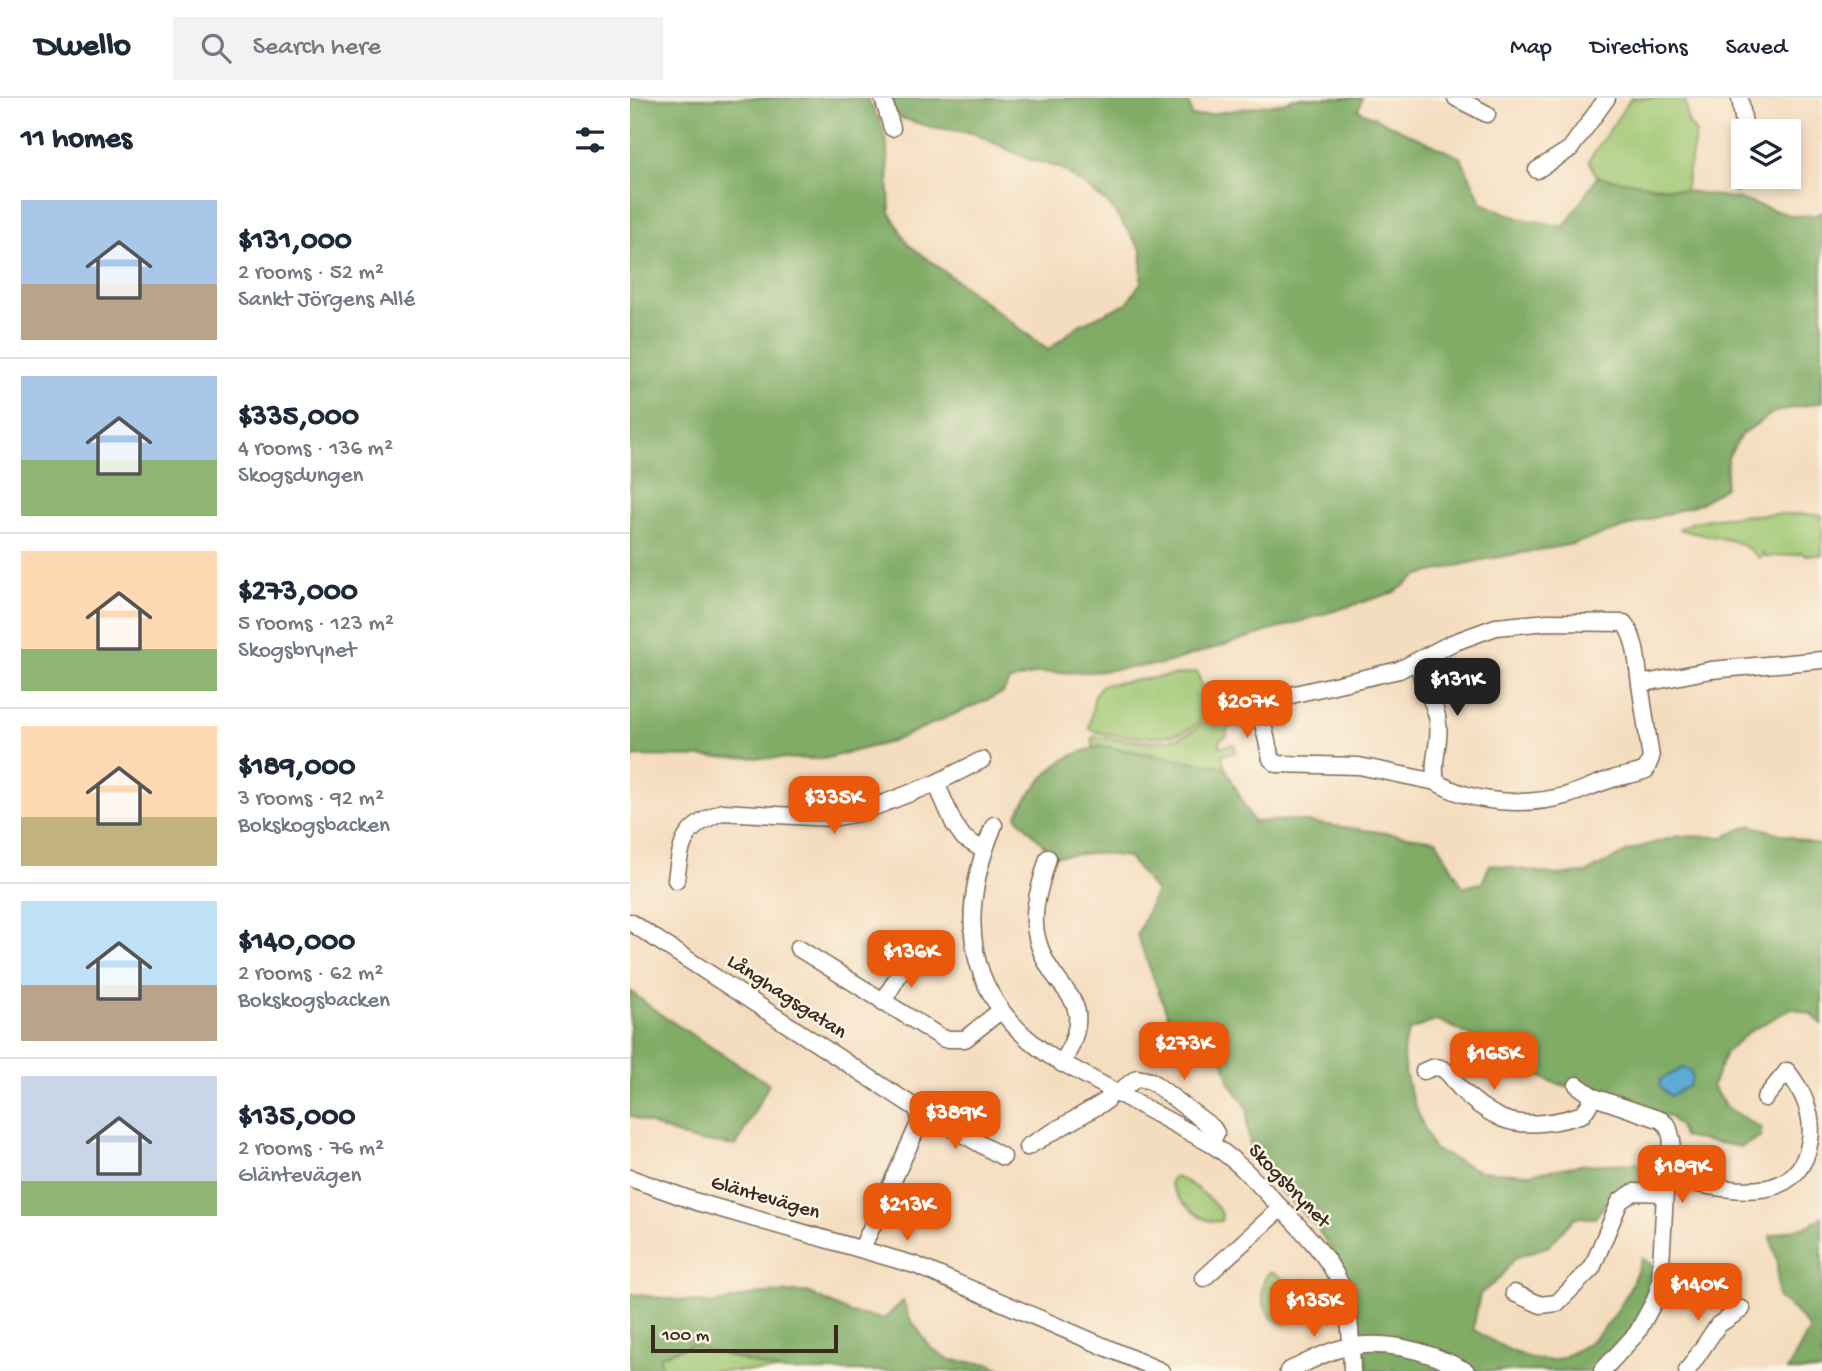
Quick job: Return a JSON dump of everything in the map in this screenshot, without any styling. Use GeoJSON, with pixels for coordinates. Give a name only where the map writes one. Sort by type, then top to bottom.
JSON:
{"type":"FeatureCollection","features":[{"type":"Feature","properties":{"kind":"street"},"geometry":{"type":"LineString","coordinates":[[883,98],[892,128]]}},
{"type":"Feature","properties":{"kind":"street"},"geometry":{"type":"LineString","coordinates":[[1456,98],[1487,114]]}},
{"type":"Feature","properties":{"kind":"street"},"geometry":{"type":"LineString","coordinates":[[1537,170],[1570,149],[1607,98]]}},
{"type":"Feature","properties":{"kind":"street"},"geometry":{"type":"LineString","coordinates":[[1740,98],[1743,119]]}},
{"type":"Feature","properties":{"kind":"street"},"geometry":{"type":"LineString","coordinates":[[1531,622],[1624,623],[1629,629],[1634,648],[1640,684],[1651,758],[1646,770],[1560,797],[1525,801],[1483,798],[1448,788],[1430,777],[1359,766],[1277,764],[1271,759],[1262,719],[1267,706],[1295,694],[1415,667],[1452,643],[1496,628],[1531,622]]}},
{"type":"Feature","properties":{"kind":"street"},"geometry":{"type":"LineString","coordinates":[[1640,684],[1711,670],[1822,660]]}},
{"type":"Feature","properties":{"kind":"street"},"geometry":{"type":"LineString","coordinates":[[1415,667],[1438,721],[1430,777]]}},
{"type":"Feature","properties":{"kind":"street"},"geometry":{"type":"LineString","coordinates":[[676,880],[680,849],[692,827],[722,812],[831,818],[859,813],[936,783],[982,760]]}},
{"type":"Feature","properties":{"kind":"street"},"geometry":{"type":"LineString","coordinates":[[936,783],[954,824],[964,838],[983,850]]}},
{"type":"Feature","properties":{"kind":"street","name":"Skogsbrynet"},"geometry":{"type":"LineString","coordinates":[[994,825],[983,850],[974,891],[971,926],[979,968],[1000,1011],[1025,1039],[1062,1064],[1211,1144],[1249,1172],[1315,1245],[1338,1280],[1346,1303],[1352,1371]]}},
{"type":"Feature","properties":{"kind":"street"},"geometry":{"type":"LineString","coordinates":[[1048,859],[1036,905],[1037,938],[1049,968],[1071,996],[1078,1016],[1076,1037],[1062,1064]]}},
{"type":"Feature","properties":{"kind":"street","name":"Långhagsgatan"},"geometry":{"type":"LineString","coordinates":[[630,922],[892,1091],[918,1112],[926,1113],[1003,1157]]}},
{"type":"Feature","properties":{"kind":"street"},"geometry":{"type":"LineString","coordinates":[[798,948],[933,1033],[952,1041],[965,1039],[1000,1011]]}},
{"type":"Feature","properties":{"kind":"street"},"geometry":{"type":"LineString","coordinates":[[883,1002],[908,959]]}},
{"type":"Feature","properties":{"kind":"street"},"geometry":{"type":"LineString","coordinates":[[1424,1071],[1433,1068],[1444,1070],[1466,1094],[1488,1111],[1513,1122],[1563,1120],[1583,1115],[1594,1097]]}},
{"type":"Feature","properties":{"kind":"street"},"geometry":{"type":"LineString","coordinates":[[1514,1293],[1541,1305],[1557,1303],[1592,1268],[1620,1201],[1634,1192],[1665,1185],[1751,1191],[1772,1188],[1792,1177],[1803,1163],[1809,1146],[1812,1125],[1806,1102],[1799,1086],[1787,1071],[1765,1098]]}},
{"type":"Feature","properties":{"kind":"street"},"geometry":{"type":"LineString","coordinates":[[1027,1147],[1106,1101],[1137,1078],[1151,1081],[1213,1128],[1216,1133],[1211,1144]]}},
{"type":"Feature","properties":{"kind":"street"},"geometry":{"type":"LineString","coordinates":[[1577,1085],[1594,1097],[1651,1115],[1668,1126],[1672,1140],[1665,1185],[1662,1266],[1656,1300],[1637,1333],[1602,1371]]}},
{"type":"Feature","properties":{"kind":"street"},"geometry":{"type":"LineString","coordinates":[[862,1248],[918,1126],[918,1112]]}},
{"type":"Feature","properties":{"kind":"street","name":"Gläntevägen"},"geometry":{"type":"LineString","coordinates":[[630,1178],[753,1219],[915,1265],[1161,1371]]}},
{"type":"Feature","properties":{"kind":"street"},"geometry":{"type":"LineString","coordinates":[[1204,1278],[1281,1208]]}},
{"type":"Feature","properties":{"kind":"street"},"geometry":{"type":"LineString","coordinates":[[1687,1371],[1718,1325],[1742,1309]]}},
{"type":"Feature","properties":{"kind":"street"},"geometry":{"type":"LineString","coordinates":[[1288,1371],[1339,1349],[1391,1345],[1437,1356],[1466,1371]]}},
{"type":"Feature","properties":{"kind":"green space"},"geometry":{"type":"Polygon","coordinates":[[[630,98],[867,98],[881,124],[887,145],[890,213],[908,244],[1048,350],[1079,325],[1127,303],[1141,282],[1142,251],[1109,204],[1061,168],[1028,159],[973,133],[931,127],[901,118],[894,111],[890,99],[1188,98],[1192,117],[1286,102],[1293,98],[1362,98],[1358,110],[1461,158],[1482,203],[1518,218],[1564,227],[1597,177],[1739,199],[1793,216],[1816,215],[1822,212],[1822,402],[1774,412],[1741,435],[1728,457],[1725,487],[1701,503],[1573,544],[1482,560],[1419,575],[1395,592],[1163,664],[1092,672],[1039,673],[1009,681],[1003,693],[891,742],[823,759],[633,756],[630,768],[630,98]]]}},
{"type":"Feature","properties":{"kind":"green space"},"geometry":{"type":"Polygon","coordinates":[[[1631,98],[1685,98],[1688,122],[1696,133],[1685,191],[1597,177],[1589,160],[1631,98]]]}},
{"type":"Feature","properties":{"kind":"green space"},"geometry":{"type":"Polygon","coordinates":[[[1822,515],[1822,555],[1799,552],[1766,557],[1762,552],[1762,557],[1759,558],[1732,541],[1679,529],[1702,520],[1822,515]]]}},
{"type":"Feature","properties":{"kind":"green space"},"geometry":{"type":"Polygon","coordinates":[[[1197,672],[1211,709],[1201,721],[1189,729],[1159,737],[1142,737],[1095,732],[1089,728],[1095,694],[1102,685],[1197,672]]]}},
{"type":"Feature","properties":{"kind":"green space"},"geometry":{"type":"Polygon","coordinates":[[[1216,712],[1234,716],[1254,712],[1258,729],[1248,730],[1245,717],[1230,720],[1227,736],[1219,740],[1220,747],[1234,744],[1236,752],[1222,755],[1225,767],[1101,746],[1093,748],[1094,737],[1158,741],[1182,736],[1200,726],[1216,712]]]}},
{"type":"Feature","properties":{"kind":"green space"},"geometry":{"type":"Polygon","coordinates":[[[1101,746],[1225,767],[1253,822],[1292,820],[1436,840],[1463,887],[1482,883],[1490,864],[1557,875],[1586,873],[1626,852],[1650,844],[1679,836],[1724,837],[1750,825],[1822,846],[1822,1024],[1811,1014],[1792,1008],[1749,1032],[1726,1052],[1712,1086],[1725,1106],[1761,1128],[1761,1137],[1741,1147],[1683,1137],[1679,1126],[1670,1117],[1549,1081],[1523,1069],[1483,1042],[1438,1020],[1410,1030],[1404,1046],[1405,1071],[1412,1098],[1433,1149],[1479,1171],[1529,1174],[1579,1165],[1637,1163],[1653,1169],[1652,1181],[1628,1182],[1610,1197],[1595,1218],[1575,1217],[1549,1246],[1515,1258],[1500,1278],[1480,1294],[1473,1329],[1521,1355],[1555,1360],[1586,1344],[1607,1324],[1624,1300],[1642,1258],[1655,1267],[1643,1314],[1619,1347],[1594,1371],[1368,1371],[1353,1291],[1340,1263],[1315,1225],[1282,1193],[1252,1158],[1247,1125],[1248,1109],[1230,1083],[1224,1062],[1173,1029],[1137,935],[1156,892],[1128,857],[1097,853],[1054,856],[1016,816],[1033,790],[1056,765],[1101,746]]]}},
{"type":"Feature","properties":{"kind":"green space"},"geometry":{"type":"Polygon","coordinates":[[[630,991],[660,1014],[769,1084],[736,1146],[691,1140],[630,1116],[630,991]]]}},
{"type":"Feature","properties":{"kind":"green space"},"geometry":{"type":"Polygon","coordinates":[[[1175,1177],[1195,1187],[1207,1197],[1222,1214],[1221,1221],[1205,1219],[1191,1210],[1178,1197],[1170,1183],[1175,1177]]]}},
{"type":"Feature","properties":{"kind":"green space"},"geometry":{"type":"Polygon","coordinates":[[[1822,1216],[1822,1371],[1787,1371],[1810,1329],[1794,1310],[1778,1298],[1777,1261],[1770,1236],[1810,1225],[1822,1216]]]}},
{"type":"Feature","properties":{"kind":"green space"},"geometry":{"type":"Polygon","coordinates":[[[1270,1272],[1282,1278],[1294,1296],[1296,1317],[1286,1324],[1272,1317],[1264,1302],[1263,1285],[1270,1272]]]}},
{"type":"Feature","properties":{"kind":"green space"},"geometry":{"type":"Polygon","coordinates":[[[807,1292],[850,1313],[884,1319],[903,1301],[909,1317],[931,1348],[951,1360],[990,1364],[1005,1371],[781,1371],[690,1345],[660,1356],[662,1371],[630,1371],[630,1294],[713,1304],[762,1293],[807,1292]]]}},
{"type":"Feature","properties":{"kind":"green space"},"geometry":{"type":"Polygon","coordinates":[[[690,1345],[781,1371],[662,1371],[660,1356],[690,1345]]]}},
{"type":"Feature","properties":{"kind":"water"},"geometry":{"type":"Polygon","coordinates":[[[1682,1068],[1690,1070],[1692,1077],[1689,1086],[1670,1096],[1660,1087],[1660,1080],[1682,1068]]]}}]}
